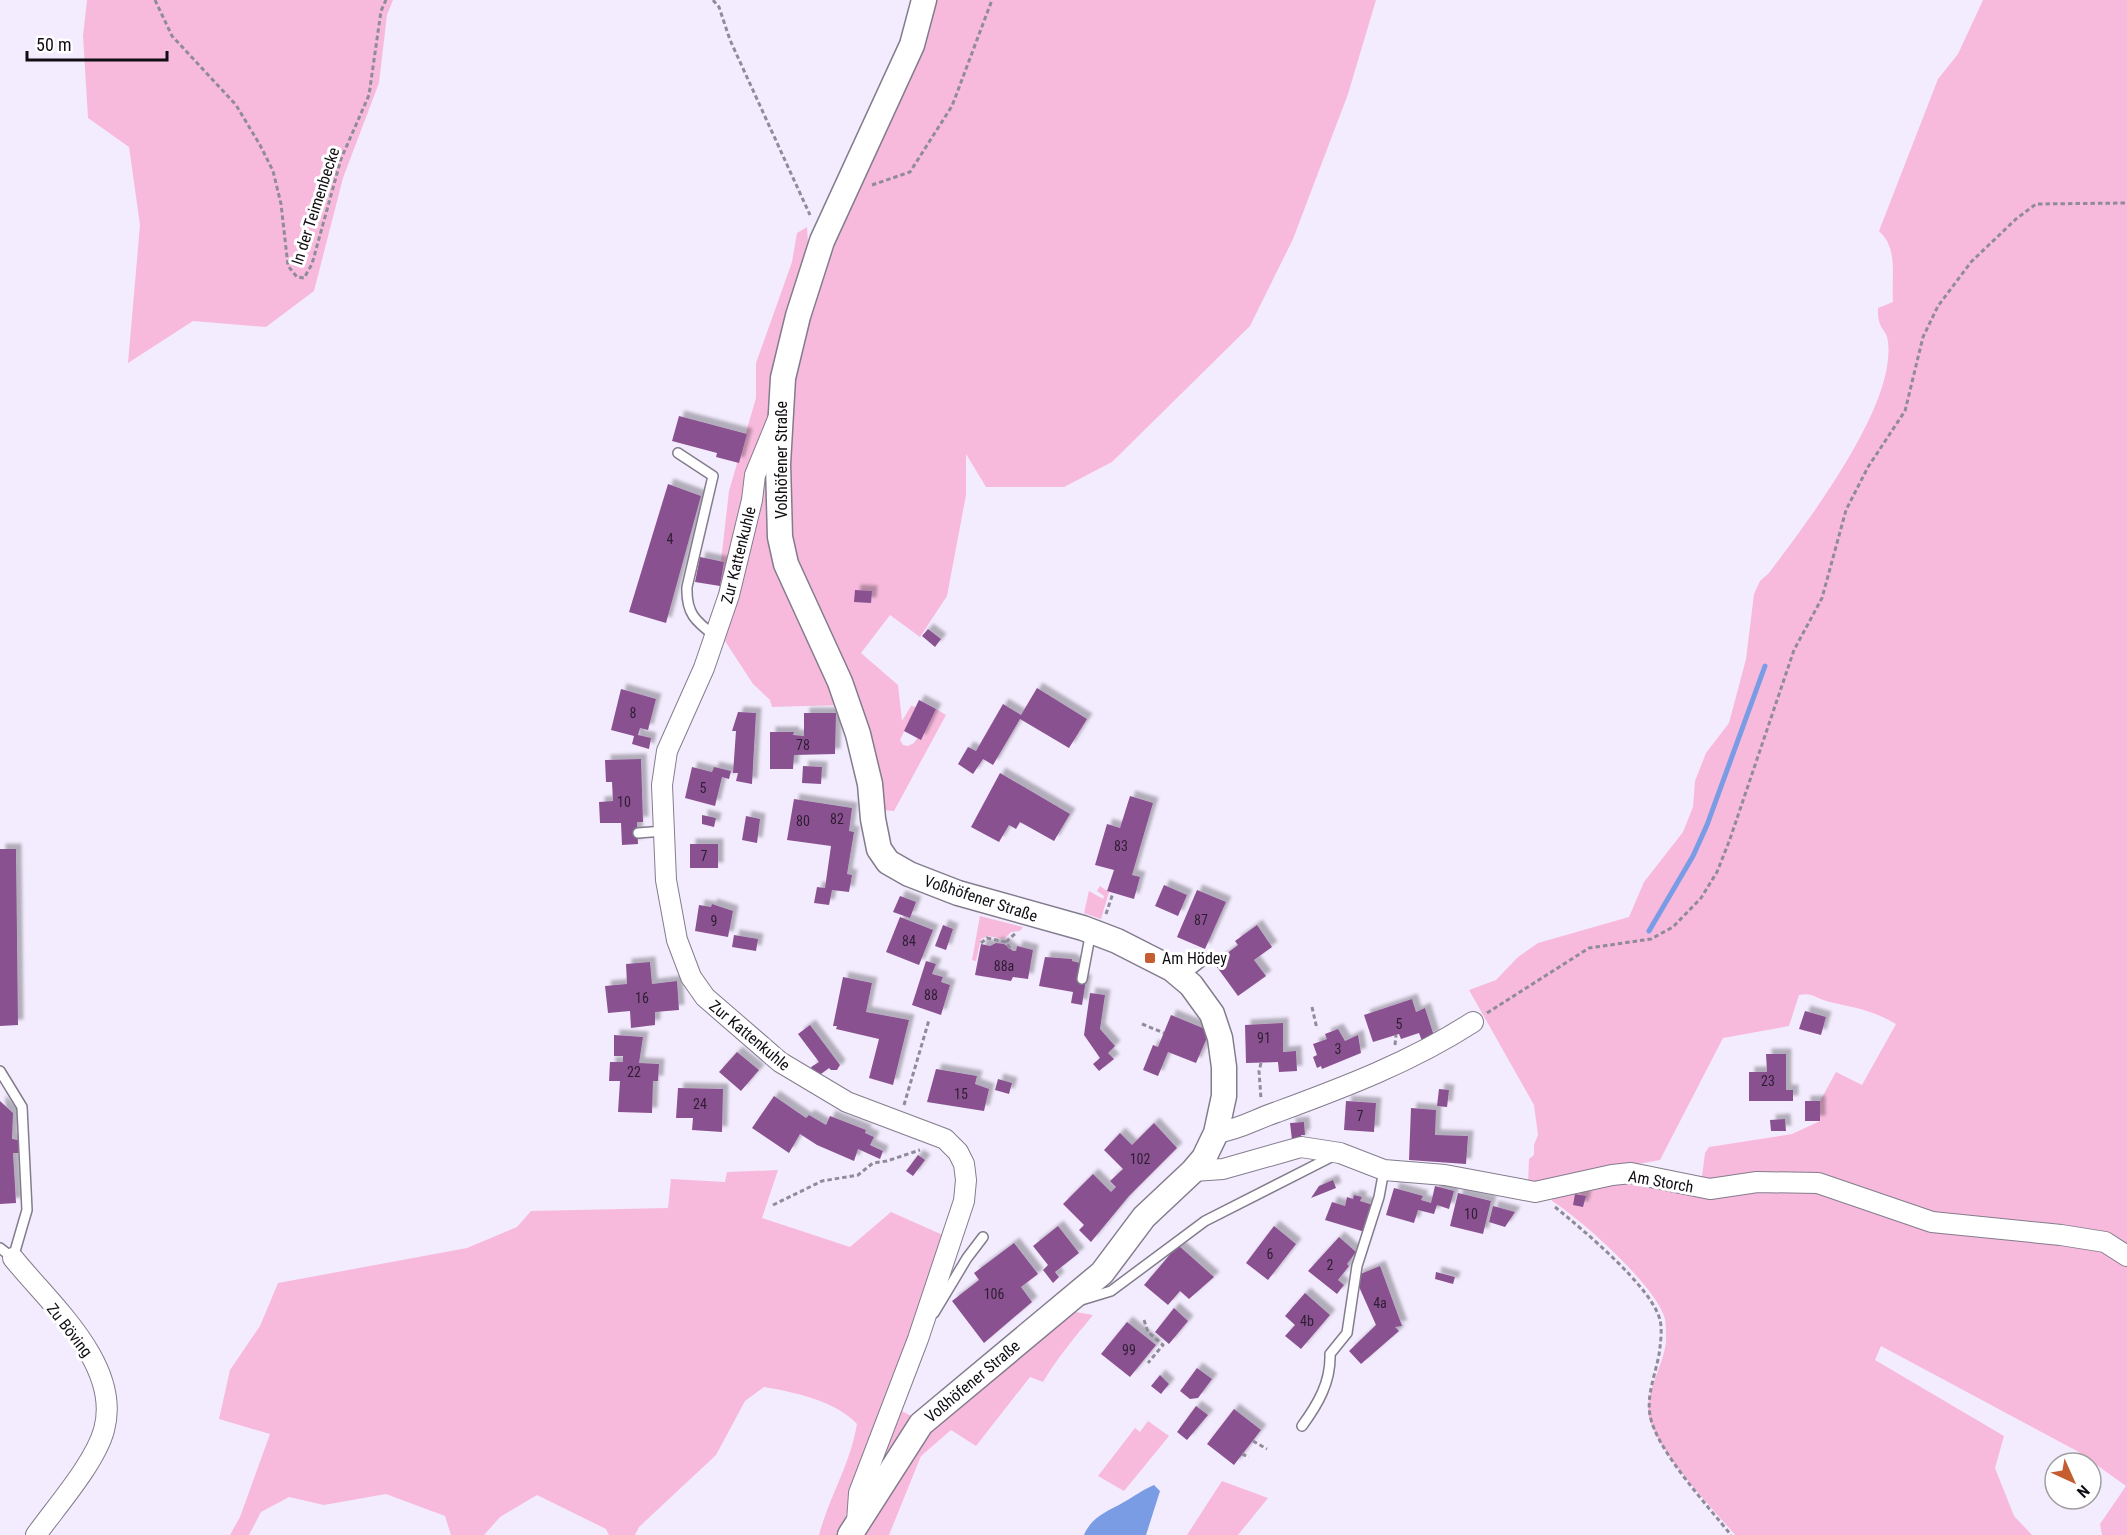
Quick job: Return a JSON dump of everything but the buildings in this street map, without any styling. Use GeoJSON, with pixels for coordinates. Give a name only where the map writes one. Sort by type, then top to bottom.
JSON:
{"type":"FeatureCollection","features":[{"type":"Feature","properties":{"kind":"street","name":"Voßhöfener Straße"},"geometry":{"type":"LineString","coordinates":[[853,1528],[921,1424],[1102,1273],[1144,1217],[1193,1171],[1204,1158],[1216,1133],[1224,1096],[1224,1067],[1220,1038],[1204,1000],[1172,969],[1091,931],[948,890],[909,874],[888,861],[879,849],[873,819],[870,784],[858,734],[840,682],[786,564],[780,537],[779,416],[785,368],[822,241],[912,45],[924,0]]}},
{"type":"Feature","properties":{"kind":"street","name":"Zur Kattenkuhle"},"geometry":{"type":"LineString","coordinates":[[779,416],[755,476],[752,500],[729,595],[715,636],[667,751],[662,785],[666,880],[677,940],[691,977],[705,998],[800,1076],[847,1102],[945,1139],[958,1152],[966,1180],[964,1201],[918,1339],[859,1493],[853,1528]]}},
{"type":"Feature","properties":{"kind":"street"},"geometry":{"type":"LineString","coordinates":[[1216,1133],[1234,1130],[1266,1116],[1349,1087],[1437,1045],[1473,1022]]}},
{"type":"Feature","properties":{"kind":"street","name":"Am Storch"},"geometry":{"type":"LineString","coordinates":[[1193,1171],[1223,1169],[1301,1147],[1340,1153],[1384,1170],[1445,1175],[1535,1192],[1631,1173],[1710,1190],[1757,1182],[1818,1183],[1932,1222],[2061,1234],[2106,1242],[2127,1256]]}},
{"type":"Feature","properties":{"kind":"street","name":"Zu Böving"},"geometry":{"type":"LineString","coordinates":[[6,1253],[91,1353],[101,1379],[107,1408],[104,1431],[92,1454],[36,1535]]}},
{"type":"Feature","properties":{"kind":"lane"},"geometry":{"type":"LineString","coordinates":[[678,453],[713,476],[687,587],[687,603],[693,620],[715,636]]}},
{"type":"Feature","properties":{"kind":"lane"},"geometry":{"type":"LineString","coordinates":[[638,833],[664,831]]}},
{"type":"Feature","properties":{"kind":"lane"},"geometry":{"type":"LineString","coordinates":[[1082,979],[1091,931]]}},
{"type":"Feature","properties":{"kind":"lane"},"geometry":{"type":"LineString","coordinates":[[1181,977],[1206,958]]}},
{"type":"Feature","properties":{"kind":"lane"},"geometry":{"type":"LineString","coordinates":[[0,1071],[22,1107],[27,1210],[6,1253]]}},
{"type":"Feature","properties":{"kind":"lane"},"geometry":{"type":"LineString","coordinates":[[1070,1300],[1082,1302],[1111,1291],[1205,1221],[1340,1153]]}},
{"type":"Feature","properties":{"kind":"lane"},"geometry":{"type":"LineString","coordinates":[[1302,1426],[1324,1389],[1331,1371],[1330,1354],[1347,1333],[1357,1266],[1379,1197],[1384,1170]]}},
{"type":"Feature","properties":{"kind":"lane"},"geometry":{"type":"LineString","coordinates":[[918,1339],[983,1237]]}},
{"type":"Feature","properties":{"kind":"path","name":"In der Teimenbecke"},"geometry":{"type":"LineString","coordinates":[[155,0],[172,36],[236,105],[260,145],[273,171],[281,204],[288,266],[297,276],[304,278],[312,264],[341,159],[369,95],[381,11],[386,0]]}},
{"type":"Feature","properties":{"kind":"path"},"geometry":{"type":"LineString","coordinates":[[713,0],[719,7],[730,40],[822,241]]}},
{"type":"Feature","properties":{"kind":"path"},"geometry":{"type":"LineString","coordinates":[[845,194],[910,172],[952,106],[992,0]]}},
{"type":"Feature","properties":{"kind":"path"},"geometry":{"type":"LineString","coordinates":[[1473,1022],[1589,948],[1651,939],[1673,927],[1701,898],[1717,872],[1730,839],[1794,650],[1822,598],[1846,510],[1868,467],[1905,411],[1923,337],[1938,306],[1971,262],[2016,219],[2036,204],[2127,203]]}},
{"type":"Feature","properties":{"kind":"path"},"geometry":{"type":"LineString","coordinates":[[1006,942],[1016,932],[1020,932]]}},
{"type":"Feature","properties":{"kind":"path"},"geometry":{"type":"LineString","coordinates":[[981,943],[987,938],[1006,942],[1011,950]]}},
{"type":"Feature","properties":{"kind":"path"},"geometry":{"type":"LineString","coordinates":[[1312,1006],[1317,1029]]}},
{"type":"Feature","properties":{"kind":"path"},"geometry":{"type":"LineString","coordinates":[[899,1122],[928,1020]]}},
{"type":"Feature","properties":{"kind":"path"},"geometry":{"type":"LineString","coordinates":[[1142,1024],[1164,1033]]}},
{"type":"Feature","properties":{"kind":"path"},"geometry":{"type":"LineString","coordinates":[[1261,1063],[1259,1071],[1266,1116]]}},
{"type":"Feature","properties":{"kind":"path"},"geometry":{"type":"LineString","coordinates":[[772,1205],[822,1181],[858,1175],[873,1162],[887,1161],[929,1147]]}},
{"type":"Feature","properties":{"kind":"path"},"geometry":{"type":"LineString","coordinates":[[1535,1192],[1595,1239],[1636,1284],[1657,1312],[1660,1322],[1660,1347],[1650,1398],[1650,1415],[1657,1433],[1682,1475],[1731,1535]]}},
{"type":"Feature","properties":{"kind":"path"},"geometry":{"type":"LineString","coordinates":[[1144,1320],[1148,1332],[1163,1345],[1148,1363]]}},
{"type":"Feature","properties":{"kind":"path"},"geometry":{"type":"LineString","coordinates":[[1253,1441],[1267,1449]]}},
{"type":"Feature","properties":{"kind":"path"},"geometry":{"type":"LineString","coordinates":[[1242,1454],[1249,1457]]}},
{"type":"Feature","properties":{"kind":"shaded area"},"geometry":{"type":"Polygon","coordinates":[[[87,0],[393,0],[387,15],[379,83],[343,178],[314,291],[266,327],[193,321],[128,363],[140,225],[129,147],[88,118],[83,36],[87,0]]]}},
{"type":"Feature","properties":{"kind":"shaded area"},"geometry":{"type":"Polygon","coordinates":[[[932,0],[1376,0],[1348,94],[1293,239],[1250,326],[1112,462],[1064,487],[986,487],[966,454],[966,495],[947,596],[920,637],[890,615],[861,653],[898,685],[902,721],[911,706],[916,707],[900,740],[903,745],[908,746],[914,743],[936,709],[946,715],[894,811],[882,810],[789,540],[787,386],[832,240],[932,0]]]}},
{"type":"Feature","properties":{"kind":"shaded area"},"geometry":{"type":"Polygon","coordinates":[[[1983,0],[2127,0],[2127,1246],[2116,1236],[1939,1217],[1830,1179],[1701,1184],[1705,1153],[1709,1147],[1792,1134],[1820,1121],[1820,1101],[1836,1072],[1862,1085],[1896,1024],[1871,1012],[1808,994],[1799,995],[1789,1026],[1723,1038],[1660,1160],[1528,1184],[1529,1159],[1534,1155],[1534,1145],[1538,1135],[1534,1105],[1469,990],[1496,980],[1518,957],[1538,943],[1629,917],[1644,882],[1683,832],[1693,807],[1695,781],[1706,753],[1729,723],[1746,659],[1754,594],[1760,581],[1769,573],[1805,525],[1846,463],[1878,398],[1887,368],[1888,342],[1880,325],[1878,308],[1893,302],[1892,255],[1885,238],[1879,231],[1938,79],[1958,54],[1983,0]]]}},
{"type":"Feature","properties":{"kind":"shaded area"},"geometry":{"type":"Polygon","coordinates":[[[807,227],[808,243],[785,329],[772,408],[763,437],[748,467],[743,505],[713,619],[710,616],[716,605],[724,562],[721,561],[729,491],[756,398],[756,363],[792,262],[797,233],[807,227]]]}},
{"type":"Feature","properties":{"kind":"shaded area"},"geometry":{"type":"Polygon","coordinates":[[[765,460],[772,515],[840,705],[772,707],[770,700],[753,684],[723,638],[765,460]]]}},
{"type":"Feature","properties":{"kind":"shaded area"},"geometry":{"type":"Polygon","coordinates":[[[1100,886],[1109,892],[1101,919],[1084,913],[1089,891],[1103,899],[1104,896],[1097,891],[1100,886]]]}},
{"type":"Feature","properties":{"kind":"shaded area"},"geometry":{"type":"Polygon","coordinates":[[[980,916],[1023,927],[1020,931],[1011,932],[1004,939],[988,936],[981,939],[976,961],[972,960],[980,916]]]}},
{"type":"Feature","properties":{"kind":"shaded area"},"geometry":{"type":"Polygon","coordinates":[[[778,1170],[762,1218],[850,1247],[891,1212],[945,1236],[839,1535],[819,1535],[850,1453],[857,1424],[838,1409],[814,1399],[764,1387],[745,1401],[716,1455],[639,1527],[635,1535],[609,1535],[606,1529],[537,1495],[500,1517],[484,1535],[451,1535],[445,1516],[386,1494],[324,1505],[289,1497],[261,1512],[249,1535],[230,1535],[240,1517],[270,1434],[219,1419],[230,1370],[260,1326],[278,1283],[467,1248],[517,1227],[531,1211],[668,1208],[671,1179],[725,1182],[727,1172],[778,1170]]]}},
{"type":"Feature","properties":{"kind":"shaded area"},"geometry":{"type":"Polygon","coordinates":[[[1599,1181],[1809,1187],[2061,1238],[2118,1257],[2127,1264],[2127,1535],[2102,1535],[2100,1524],[2126,1486],[2103,1470],[2103,1451],[2077,1451],[1881,1346],[1875,1360],[2004,1436],[1995,1468],[2014,1516],[2032,1535],[1735,1535],[1674,1463],[1654,1431],[1649,1417],[1649,1399],[1666,1341],[1665,1319],[1659,1305],[1633,1272],[1616,1255],[1581,1223],[1552,1201],[1552,1198],[1599,1181]]]}},
{"type":"Feature","properties":{"kind":"shaded area"},"geometry":{"type":"Polygon","coordinates":[[[1070,1311],[1093,1315],[1043,1382],[1030,1377],[976,1446],[951,1430],[921,1456],[889,1535],[858,1535],[927,1425],[1070,1311]]]}},
{"type":"Feature","properties":{"kind":"shaded area"},"geometry":{"type":"Polygon","coordinates":[[[896,1408],[915,1418],[872,1483],[896,1408]]]}},
{"type":"Feature","properties":{"kind":"shaded area"},"geometry":{"type":"Polygon","coordinates":[[[1148,1421],[1169,1436],[1124,1491],[1098,1476],[1135,1428],[1140,1432],[1148,1421]]]}},
{"type":"Feature","properties":{"kind":"shaded area"},"geometry":{"type":"Polygon","coordinates":[[[1222,1481],[1268,1498],[1238,1535],[1187,1535],[1222,1481]]]}},
{"type":"Feature","properties":{"kind":"water"},"geometry":{"type":"Polygon","coordinates":[[[1154,1485],[1160,1491],[1146,1535],[1084,1535],[1091,1523],[1101,1515],[1154,1485]]]}},
{"type":"Feature","properties":{"kind":"waterway"},"geometry":{"type":"LineString","coordinates":[[1649,931],[1693,856],[1707,825],[1765,666]]}},
{"type":"Feature","properties":{"kind":"place","name":"Am Hödey"},"geometry":{"type":"Point","coordinates":[1150,958]}}]}
